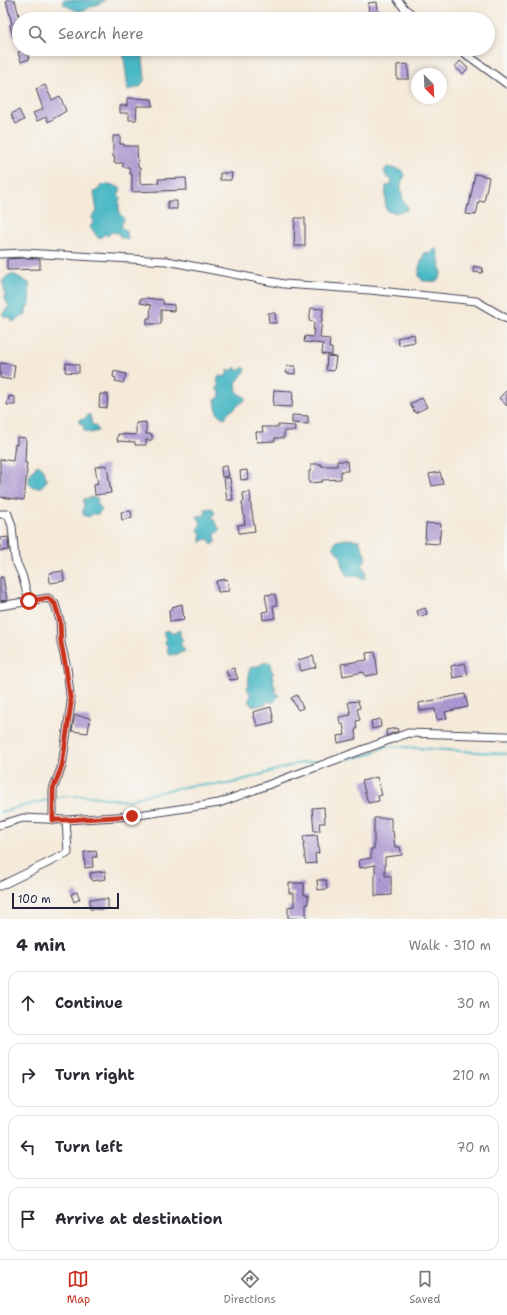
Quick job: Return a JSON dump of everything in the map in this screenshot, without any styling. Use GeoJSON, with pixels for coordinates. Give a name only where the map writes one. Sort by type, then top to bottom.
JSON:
{"type":"FeatureCollection","features":[{"type":"Feature","properties":{"kind":"street"},"geometry":{"type":"LineString","coordinates":[[398,0],[409,12]]}},
{"type":"Feature","properties":{"kind":"street"},"geometry":{"type":"LineString","coordinates":[[469,56],[507,84]]}},
{"type":"Feature","properties":{"kind":"street"},"geometry":{"type":"LineString","coordinates":[[0,254],[24,252],[167,261],[284,284],[370,290],[476,301],[507,319]]}},
{"type":"Feature","properties":{"kind":"street"},"geometry":{"type":"LineString","coordinates":[[0,514],[8,514],[12,526],[15,559],[22,575],[29,601]]}},
{"type":"Feature","properties":{"kind":"street"},"geometry":{"type":"LineString","coordinates":[[0,606],[48,598],[55,604],[60,621],[61,643],[71,703],[62,766],[53,789],[53,820]]}},
{"type":"Feature","properties":{"kind":"street"},"geometry":{"type":"LineString","coordinates":[[0,826],[23,818],[66,820],[132,816],[219,803],[408,733],[507,736]]}},
{"type":"Feature","properties":{"kind":"street"},"geometry":{"type":"LineString","coordinates":[[0,886],[68,853],[66,820]]}},
{"type":"Feature","properties":{"kind":"water"},"geometry":{"type":"Polygon","coordinates":[[[63,0],[105,1],[80,12],[64,5],[63,0]]]}},
{"type":"Feature","properties":{"kind":"water"},"geometry":{"type":"Polygon","coordinates":[[[124,56],[143,56],[145,79],[140,87],[128,90],[124,56]]]}},
{"type":"Feature","properties":{"kind":"water"},"geometry":{"type":"Polygon","coordinates":[[[387,167],[402,170],[405,176],[401,183],[401,188],[403,201],[408,207],[407,210],[395,213],[392,211],[389,212],[385,208],[386,186],[391,185],[392,180],[386,176],[384,171],[387,167]]]}},
{"type":"Feature","properties":{"kind":"water"},"geometry":{"type":"Polygon","coordinates":[[[110,184],[121,188],[118,196],[121,197],[119,201],[119,213],[124,218],[121,227],[127,232],[128,240],[120,237],[118,233],[111,232],[108,236],[105,234],[99,239],[90,227],[93,223],[92,216],[97,212],[94,192],[99,189],[101,185],[110,184]]]}},
{"type":"Feature","properties":{"kind":"water"},"geometry":{"type":"Polygon","coordinates":[[[437,249],[440,263],[439,266],[442,272],[439,279],[437,281],[423,281],[419,277],[419,267],[425,252],[430,254],[432,253],[432,250],[437,249]]]}},
{"type":"Feature","properties":{"kind":"water"},"geometry":{"type":"Polygon","coordinates":[[[11,274],[16,275],[29,283],[30,303],[26,309],[26,315],[12,322],[11,317],[5,317],[2,314],[9,306],[2,282],[11,274]]]}},
{"type":"Feature","properties":{"kind":"water"},"geometry":{"type":"Polygon","coordinates":[[[235,367],[238,371],[244,367],[246,370],[236,383],[237,391],[246,399],[226,415],[226,418],[217,413],[215,400],[220,397],[220,391],[216,389],[219,386],[217,381],[219,376],[224,377],[228,373],[228,369],[231,371],[235,367]]]}},
{"type":"Feature","properties":{"kind":"water"},"geometry":{"type":"Polygon","coordinates":[[[89,414],[92,425],[95,425],[98,431],[91,433],[84,431],[83,425],[79,423],[81,418],[83,420],[89,414]]]}},
{"type":"Feature","properties":{"kind":"water"},"geometry":{"type":"Polygon","coordinates":[[[37,465],[43,468],[47,481],[41,487],[33,487],[29,484],[29,476],[37,465]]]}},
{"type":"Feature","properties":{"kind":"water"},"geometry":{"type":"Polygon","coordinates":[[[94,497],[98,498],[97,503],[102,509],[98,514],[92,514],[89,517],[83,515],[84,499],[94,497]]]}},
{"type":"Feature","properties":{"kind":"water"},"geometry":{"type":"Polygon","coordinates":[[[212,508],[215,513],[212,517],[220,530],[215,535],[216,542],[212,545],[210,540],[206,539],[201,542],[201,534],[198,530],[201,523],[197,516],[206,514],[205,509],[212,508]]]}},
{"type":"Feature","properties":{"kind":"water"},"geometry":{"type":"Polygon","coordinates":[[[348,539],[359,540],[365,555],[365,561],[362,565],[366,572],[365,578],[362,579],[358,576],[348,576],[343,566],[341,557],[333,547],[336,541],[348,539]]]}},
{"type":"Feature","properties":{"kind":"water"},"geometry":{"type":"Polygon","coordinates":[[[167,630],[174,633],[180,630],[180,636],[183,640],[180,643],[185,651],[178,654],[169,655],[163,632],[167,630]]]}},
{"type":"Feature","properties":{"kind":"water"},"geometry":{"type":"Polygon","coordinates":[[[265,662],[271,663],[271,670],[274,673],[272,675],[274,680],[273,683],[276,688],[275,692],[279,695],[274,702],[271,703],[269,700],[266,704],[256,706],[251,705],[248,701],[251,696],[247,688],[249,671],[250,668],[265,662]]]}},
{"type":"Feature","properties":{"kind":"building"},"geometry":{"type":"Polygon","coordinates":[[[6,0],[15,0],[18,12],[12,12],[12,24],[6,0]]]}},
{"type":"Feature","properties":{"kind":"building"},"geometry":{"type":"Polygon","coordinates":[[[377,2],[378,12],[369,12],[368,3],[377,2]]]}},
{"type":"Feature","properties":{"kind":"building"},"geometry":{"type":"Polygon","coordinates":[[[19,56],[28,56],[29,59],[21,62],[19,56]]]}},
{"type":"Feature","properties":{"kind":"building"},"geometry":{"type":"Polygon","coordinates":[[[460,61],[468,68],[463,74],[455,67],[460,61]]]}},
{"type":"Feature","properties":{"kind":"building"},"geometry":{"type":"Polygon","coordinates":[[[408,64],[409,79],[397,79],[397,65],[408,64]]]}},
{"type":"Feature","properties":{"kind":"building"},"geometry":{"type":"Polygon","coordinates":[[[45,85],[52,100],[60,96],[66,111],[48,122],[46,117],[37,121],[33,113],[43,109],[36,89],[45,85]]]}},
{"type":"Feature","properties":{"kind":"building"},"geometry":{"type":"Polygon","coordinates":[[[127,98],[152,99],[153,106],[137,106],[136,120],[129,120],[129,113],[120,113],[120,106],[127,106],[127,98]]]}},
{"type":"Feature","properties":{"kind":"building"},"geometry":{"type":"Polygon","coordinates":[[[19,110],[24,120],[16,124],[11,114],[19,110]]]}},
{"type":"Feature","properties":{"kind":"building"},"geometry":{"type":"Polygon","coordinates":[[[113,136],[120,136],[120,144],[124,144],[124,146],[137,146],[138,168],[140,168],[140,184],[159,183],[158,179],[186,178],[187,190],[132,192],[132,174],[130,174],[129,167],[123,167],[123,163],[114,163],[115,157],[113,157],[113,136]]]}},
{"type":"Feature","properties":{"kind":"building"},"geometry":{"type":"Polygon","coordinates":[[[220,173],[232,173],[231,180],[220,180],[220,173]]]}},
{"type":"Feature","properties":{"kind":"building"},"geometry":{"type":"Polygon","coordinates":[[[475,174],[489,177],[484,202],[479,201],[476,215],[466,214],[475,174]]]}},
{"type":"Feature","properties":{"kind":"building"},"geometry":{"type":"Polygon","coordinates":[[[168,201],[177,201],[177,209],[168,209],[168,201]]]}},
{"type":"Feature","properties":{"kind":"building"},"geometry":{"type":"Polygon","coordinates":[[[295,218],[305,218],[305,246],[294,246],[295,218]]]}},
{"type":"Feature","properties":{"kind":"building"},"geometry":{"type":"Polygon","coordinates":[[[7,259],[40,259],[40,269],[7,270],[7,259]]]}},
{"type":"Feature","properties":{"kind":"building"},"geometry":{"type":"Polygon","coordinates":[[[474,266],[483,268],[482,273],[473,272],[474,266]]]}},
{"type":"Feature","properties":{"kind":"building"},"geometry":{"type":"Polygon","coordinates":[[[146,298],[163,300],[163,304],[174,305],[174,311],[161,310],[161,324],[147,324],[147,318],[150,318],[151,305],[140,303],[140,299],[146,298]]]}},
{"type":"Feature","properties":{"kind":"building"},"geometry":{"type":"Polygon","coordinates":[[[311,308],[323,309],[320,338],[330,339],[329,348],[332,348],[332,355],[322,354],[323,344],[304,342],[305,336],[313,337],[314,322],[309,321],[311,308]]]}},
{"type":"Feature","properties":{"kind":"building"},"geometry":{"type":"Polygon","coordinates":[[[268,313],[275,313],[276,323],[269,323],[268,313]]]}},
{"type":"Feature","properties":{"kind":"building"},"geometry":{"type":"Polygon","coordinates":[[[414,334],[415,342],[399,345],[397,338],[414,334]]]}},
{"type":"Feature","properties":{"kind":"building"},"geometry":{"type":"Polygon","coordinates":[[[327,356],[336,357],[334,371],[326,370],[327,356]]]}},
{"type":"Feature","properties":{"kind":"building"},"geometry":{"type":"Polygon","coordinates":[[[0,363],[15,365],[13,380],[0,378],[0,363]]]}},
{"type":"Feature","properties":{"kind":"building"},"geometry":{"type":"Polygon","coordinates":[[[66,363],[79,365],[79,373],[65,372],[66,363]]]}},
{"type":"Feature","properties":{"kind":"building"},"geometry":{"type":"Polygon","coordinates":[[[287,366],[295,366],[295,374],[286,373],[287,366]]]}},
{"type":"Feature","properties":{"kind":"building"},"geometry":{"type":"Polygon","coordinates":[[[114,371],[126,374],[123,383],[115,381],[116,378],[113,377],[114,371]]]}},
{"type":"Feature","properties":{"kind":"building"},"geometry":{"type":"Polygon","coordinates":[[[274,390],[293,391],[292,407],[273,406],[274,390]]]}},
{"type":"Feature","properties":{"kind":"building"},"geometry":{"type":"Polygon","coordinates":[[[507,390],[507,406],[499,398],[507,390]]]}},
{"type":"Feature","properties":{"kind":"building"},"geometry":{"type":"Polygon","coordinates":[[[100,394],[108,394],[107,408],[99,407],[100,394]]]}},
{"type":"Feature","properties":{"kind":"building"},"geometry":{"type":"Polygon","coordinates":[[[9,396],[15,397],[15,405],[7,405],[9,396]]]}},
{"type":"Feature","properties":{"kind":"building"},"geometry":{"type":"Polygon","coordinates":[[[422,398],[427,407],[415,413],[410,404],[422,398]]]}},
{"type":"Feature","properties":{"kind":"building"},"geometry":{"type":"Polygon","coordinates":[[[292,415],[308,416],[308,424],[292,423],[292,415]]]}},
{"type":"Feature","properties":{"kind":"building"},"geometry":{"type":"Polygon","coordinates":[[[146,422],[146,434],[152,434],[152,440],[146,440],[146,445],[135,445],[135,442],[117,441],[118,434],[136,435],[136,423],[146,422]]]}},
{"type":"Feature","properties":{"kind":"building"},"geometry":{"type":"Polygon","coordinates":[[[278,425],[295,426],[295,431],[284,431],[284,438],[275,438],[275,441],[257,442],[256,432],[263,432],[262,427],[278,427],[278,425]]]}},
{"type":"Feature","properties":{"kind":"building"},"geometry":{"type":"Polygon","coordinates":[[[17,437],[26,438],[25,463],[27,463],[27,470],[24,500],[0,497],[0,459],[13,461],[15,444],[17,445],[17,437]]]}},
{"type":"Feature","properties":{"kind":"building"},"geometry":{"type":"Polygon","coordinates":[[[337,461],[347,461],[348,471],[341,471],[341,479],[322,480],[322,482],[309,483],[309,471],[311,471],[311,464],[321,464],[321,466],[337,466],[337,461]]]}},
{"type":"Feature","properties":{"kind":"building"},"geometry":{"type":"Polygon","coordinates":[[[107,465],[111,493],[95,495],[94,485],[98,484],[95,467],[107,465]]]}},
{"type":"Feature","properties":{"kind":"building"},"geometry":{"type":"Polygon","coordinates":[[[227,466],[229,476],[222,477],[221,467],[227,466]]]}},
{"type":"Feature","properties":{"kind":"building"},"geometry":{"type":"Polygon","coordinates":[[[247,470],[248,479],[241,480],[240,471],[247,470]]]}},
{"type":"Feature","properties":{"kind":"building"},"geometry":{"type":"Polygon","coordinates":[[[440,472],[443,484],[432,486],[429,474],[440,472]]]}},
{"type":"Feature","properties":{"kind":"building"},"geometry":{"type":"Polygon","coordinates":[[[224,478],[230,478],[233,500],[227,500],[224,478]]]}},
{"type":"Feature","properties":{"kind":"building"},"geometry":{"type":"Polygon","coordinates":[[[250,492],[255,531],[239,533],[238,525],[245,524],[242,502],[244,502],[243,493],[250,492]]]}},
{"type":"Feature","properties":{"kind":"building"},"geometry":{"type":"Polygon","coordinates":[[[131,511],[132,518],[122,520],[121,512],[131,511]]]}},
{"type":"Feature","properties":{"kind":"building"},"geometry":{"type":"Polygon","coordinates":[[[426,523],[441,524],[439,544],[425,543],[426,523]]]}},
{"type":"Feature","properties":{"kind":"building"},"geometry":{"type":"Polygon","coordinates":[[[8,537],[9,550],[0,551],[0,538],[8,537]]]}},
{"type":"Feature","properties":{"kind":"building"},"geometry":{"type":"Polygon","coordinates":[[[63,571],[64,581],[50,583],[49,573],[63,571]]]}},
{"type":"Feature","properties":{"kind":"building"},"geometry":{"type":"Polygon","coordinates":[[[0,577],[3,577],[7,600],[0,601],[0,577]]]}},
{"type":"Feature","properties":{"kind":"building"},"geometry":{"type":"Polygon","coordinates":[[[227,579],[229,591],[218,592],[216,581],[227,579]]]}},
{"type":"Feature","properties":{"kind":"building"},"geometry":{"type":"Polygon","coordinates":[[[275,594],[277,605],[273,606],[275,618],[263,620],[262,612],[268,611],[265,595],[275,594]]]}},
{"type":"Feature","properties":{"kind":"building"},"geometry":{"type":"Polygon","coordinates":[[[182,604],[184,620],[170,622],[169,610],[172,610],[172,607],[182,604]]]}},
{"type":"Feature","properties":{"kind":"building"},"geometry":{"type":"Polygon","coordinates":[[[425,608],[427,614],[419,617],[417,611],[425,608]]]}},
{"type":"Feature","properties":{"kind":"building"},"geometry":{"type":"Polygon","coordinates":[[[375,652],[378,674],[365,676],[364,672],[343,676],[341,664],[367,660],[366,653],[375,652]]]}},
{"type":"Feature","properties":{"kind":"building"},"geometry":{"type":"Polygon","coordinates":[[[313,656],[316,667],[301,671],[298,660],[313,656]]]}},
{"type":"Feature","properties":{"kind":"building"},"geometry":{"type":"Polygon","coordinates":[[[465,663],[468,675],[453,678],[451,666],[465,663]]]}},
{"type":"Feature","properties":{"kind":"building"},"geometry":{"type":"Polygon","coordinates":[[[234,668],[238,679],[230,680],[226,670],[234,668]]]}},
{"type":"Feature","properties":{"kind":"building"},"geometry":{"type":"Polygon","coordinates":[[[465,694],[468,707],[445,712],[447,718],[437,720],[435,709],[420,711],[419,703],[465,694]]]}},
{"type":"Feature","properties":{"kind":"building"},"geometry":{"type":"Polygon","coordinates":[[[297,695],[303,708],[298,710],[291,698],[297,695]]]}},
{"type":"Feature","properties":{"kind":"building"},"geometry":{"type":"Polygon","coordinates":[[[358,701],[360,708],[357,709],[360,720],[356,721],[356,739],[338,743],[337,736],[345,735],[343,724],[340,724],[339,717],[351,715],[348,702],[358,701]]]}},
{"type":"Feature","properties":{"kind":"building"},"geometry":{"type":"Polygon","coordinates":[[[271,707],[274,722],[257,726],[253,712],[271,707]]]}},
{"type":"Feature","properties":{"kind":"building"},"geometry":{"type":"Polygon","coordinates":[[[75,715],[90,718],[88,733],[72,731],[75,715]]]}},
{"type":"Feature","properties":{"kind":"building"},"geometry":{"type":"Polygon","coordinates":[[[380,719],[381,727],[372,729],[371,721],[380,719]]]}},
{"type":"Feature","properties":{"kind":"building"},"geometry":{"type":"Polygon","coordinates":[[[397,728],[398,731],[387,736],[386,730],[397,728]]]}},
{"type":"Feature","properties":{"kind":"building"},"geometry":{"type":"Polygon","coordinates":[[[377,777],[382,795],[378,796],[379,801],[368,803],[362,781],[377,777]]]}},
{"type":"Feature","properties":{"kind":"building"},"geometry":{"type":"Polygon","coordinates":[[[324,807],[325,823],[319,823],[320,831],[314,831],[312,808],[324,807]]]}},
{"type":"Feature","properties":{"kind":"building"},"geometry":{"type":"Polygon","coordinates":[[[374,818],[391,818],[391,831],[393,831],[395,847],[400,847],[402,855],[385,857],[385,876],[391,876],[391,895],[375,896],[375,865],[360,868],[359,860],[371,858],[371,849],[374,849],[374,818]]]}},
{"type":"Feature","properties":{"kind":"building"},"geometry":{"type":"Polygon","coordinates":[[[317,835],[319,853],[315,854],[316,863],[306,864],[303,836],[317,835]]]}},
{"type":"Feature","properties":{"kind":"building"},"geometry":{"type":"Polygon","coordinates":[[[96,851],[97,857],[92,857],[93,867],[85,868],[84,852],[96,851]]]}},
{"type":"Feature","properties":{"kind":"building"},"geometry":{"type":"Polygon","coordinates":[[[105,871],[106,879],[92,881],[90,873],[105,871]]]}},
{"type":"Feature","properties":{"kind":"building"},"geometry":{"type":"Polygon","coordinates":[[[317,880],[326,880],[327,889],[318,890],[317,880]]]}},
{"type":"Feature","properties":{"kind":"building"},"geometry":{"type":"Polygon","coordinates":[[[289,883],[304,883],[304,895],[308,895],[308,904],[306,904],[306,919],[288,918],[288,907],[294,906],[294,893],[289,893],[289,883]]]}},
{"type":"Feature","properties":{"kind":"building"},"geometry":{"type":"Polygon","coordinates":[[[77,892],[80,899],[74,902],[71,894],[77,892]]]}},
{"type":"Feature","properties":{"kind":"building"},"geometry":{"type":"Polygon","coordinates":[[[90,899],[108,899],[108,909],[90,909],[90,899]]]}},
{"type":"Feature","properties":{"kind":"waterway"},"geometry":{"type":"LineString","coordinates":[[346,759],[367,755],[387,746],[507,754]]}},
{"type":"Feature","properties":{"kind":"waterway"},"geometry":{"type":"LineString","coordinates":[[55,798],[66,796],[91,796],[126,801],[150,794],[194,785],[229,784],[300,763],[323,761]]}},
{"type":"Feature","properties":{"kind":"waterway"},"geometry":{"type":"LineString","coordinates":[[0,812],[51,799]]}},
{"type":"Feature","properties":{"kind":"route"},"geometry":{"type":"LineString","coordinates":[[29,601],[48,598],[55,604],[60,621],[61,643],[71,703],[62,766],[53,789],[53,820],[132,816]]}}]}
